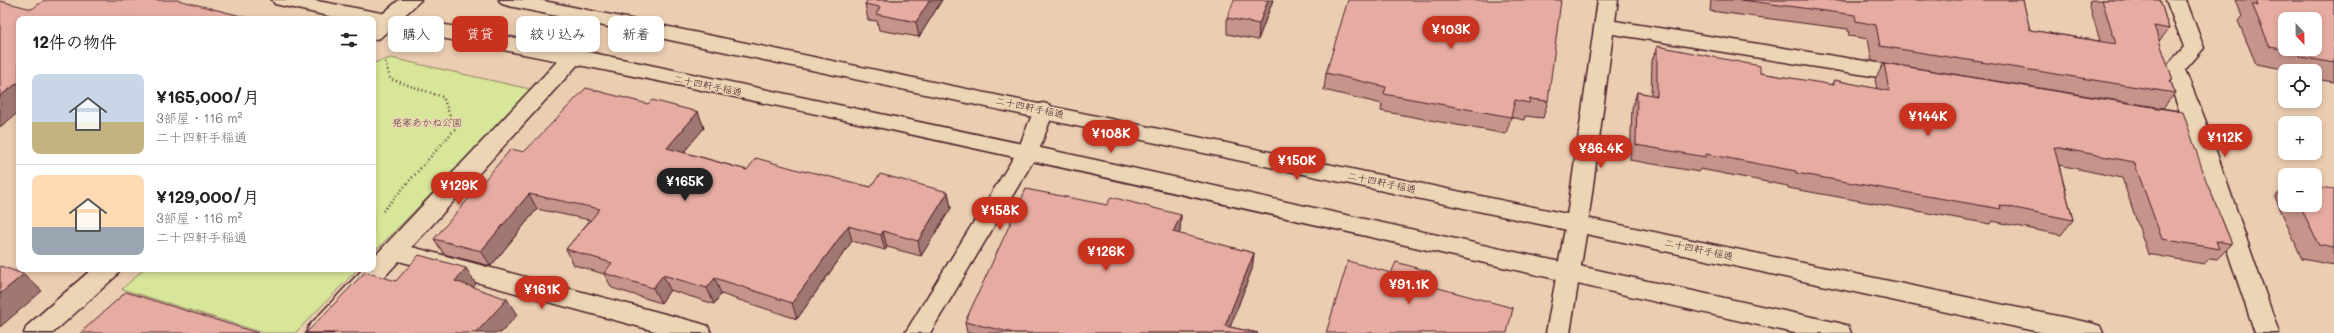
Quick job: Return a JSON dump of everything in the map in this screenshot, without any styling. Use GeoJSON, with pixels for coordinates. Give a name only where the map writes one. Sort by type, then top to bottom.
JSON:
{"type":"FeatureCollection","features":[{"type":"Feature","properties":{"kind":"street","name":"二十四軒手稲通"},"geometry":{"type":"LineString","coordinates":[[282,0],[347,16]]}},
{"type":"Feature","properties":{"kind":"street"},"geometry":{"type":"LineString","coordinates":[[376,23],[411,0]]}},
{"type":"Feature","properties":{"kind":"street","name":"二十四軒手稲通"},"geometry":{"type":"LineString","coordinates":[[509,0],[1577,222],[2091,333]]}},
{"type":"Feature","properties":{"kind":"street"},"geometry":{"type":"LineString","coordinates":[[1558,333],[1577,222],[1608,0]]}},
{"type":"Feature","properties":{"kind":"street"},"geometry":{"type":"LineString","coordinates":[[2176,0],[2194,48],[2174,70],[2195,122],[2267,333]]}},
{"type":"Feature","properties":{"kind":"street","name":"二十四軒手稲通"},"geometry":{"type":"LineString","coordinates":[[376,23],[574,56],[1027,153],[1839,333]]}},
{"type":"Feature","properties":{"kind":"street"},"geometry":{"type":"LineString","coordinates":[[1604,26],[1927,78]]}},
{"type":"Feature","properties":{"kind":"street"},"geometry":{"type":"LineString","coordinates":[[376,270],[574,56]]}},
{"type":"Feature","properties":{"kind":"street"},"geometry":{"type":"LineString","coordinates":[[917,333],[1027,153],[1043,110]]}},
{"type":"Feature","properties":{"kind":"street"},"geometry":{"type":"LineString","coordinates":[[2140,113],[2195,122]]}},
{"type":"Feature","properties":{"kind":"street"},"geometry":{"type":"LineString","coordinates":[[394,251],[699,333]]}},
{"type":"Feature","properties":{"kind":"street"},"geometry":{"type":"LineString","coordinates":[[36,333],[105,272]]}},
{"type":"Feature","properties":{"kind":"street"},"geometry":{"type":"LineString","coordinates":[[318,333],[375,272]]}},
{"type":"Feature","properties":{"kind":"path"},"geometry":{"type":"LineString","coordinates":[[378,216],[455,129],[443,97],[390,79],[384,52]]}},
{"type":"Feature","properties":{"kind":"green space","name":"発寒あかね公園"},"geometry":{"type":"Polygon","coordinates":[[[391,58],[534,90],[376,250],[376,62],[391,58]]]}},
{"type":"Feature","properties":{"kind":"green space"},"geometry":{"type":"Polygon","coordinates":[[[141,272],[355,272],[295,333],[264,333],[122,289],[141,272]]]}},
{"type":"Feature","properties":{"kind":"building"},"geometry":{"type":"Polygon","coordinates":[[[45,0],[178,0],[241,16],[16,16],[16,84],[0,96],[0,1],[32,9],[45,0]]]}},
{"type":"Feature","properties":{"kind":"building"},"geometry":{"type":"Polygon","coordinates":[[[868,0],[930,0],[916,22],[876,14],[880,7],[865,4],[868,0]]]}},
{"type":"Feature","properties":{"kind":"building"},"geometry":{"type":"Polygon","coordinates":[[[1234,0],[1268,0],[1259,24],[1227,18],[1234,0]]]}},
{"type":"Feature","properties":{"kind":"building"},"geometry":{"type":"Polygon","coordinates":[[[1348,0],[1561,0],[1548,101],[1530,99],[1529,103],[1515,100],[1511,117],[1384,94],[1386,87],[1326,73],[1348,0]]]}},
{"type":"Feature","properties":{"kind":"building"},"geometry":{"type":"Polygon","coordinates":[[[1742,0],[2023,0],[2030,30],[2116,44],[2102,0],[2160,0],[2169,29],[2154,26],[2173,80],[2170,80],[2175,93],[1880,46],[1876,25],[1856,21],[1855,15],[1742,0]]]}},
{"type":"Feature","properties":{"kind":"building"},"geometry":{"type":"Polygon","coordinates":[[[2256,0],[2334,0],[2334,63],[2301,56],[2322,56],[2322,12],[2278,12],[2278,48],[2270,47],[2252,4],[2258,6],[2256,0]]]}},
{"type":"Feature","properties":{"kind":"building"},"geometry":{"type":"Polygon","coordinates":[[[1657,46],[1760,66],[1760,73],[1834,85],[1834,80],[1889,91],[1884,63],[2183,112],[2207,183],[2232,244],[2216,241],[2219,249],[2162,239],[2134,162],[2054,147],[2073,220],[2000,205],[2001,209],[1796,173],[1796,171],[1706,154],[1706,157],[1636,145],[1637,92],[1657,96],[1657,46]]]}},
{"type":"Feature","properties":{"kind":"building"},"geometry":{"type":"Polygon","coordinates":[[[586,88],[648,104],[652,100],[698,112],[667,148],[747,170],[756,158],[806,172],[871,187],[880,174],[948,192],[918,241],[883,231],[881,235],[848,226],[792,303],[715,278],[707,288],[663,275],[653,288],[604,273],[612,263],[566,249],[600,209],[529,194],[481,251],[434,239],[511,149],[524,152],[586,88]]]}},
{"type":"Feature","properties":{"kind":"building"},"geometry":{"type":"Polygon","coordinates":[[[2322,187],[2334,189],[2334,247],[2318,244],[2303,212],[2322,212],[2322,187]]]}},
{"type":"Feature","properties":{"kind":"building"},"geometry":{"type":"Polygon","coordinates":[[[1026,189],[1107,205],[1111,197],[1181,215],[1173,232],[1254,253],[1225,326],[1258,333],[1014,333],[965,322],[1026,189]]]}},
{"type":"Feature","properties":{"kind":"building"},"geometry":{"type":"Polygon","coordinates":[[[419,255],[466,268],[455,281],[507,299],[476,333],[306,333],[365,272],[396,281],[419,255]]]}},
{"type":"Feature","properties":{"kind":"building"},"geometry":{"type":"Polygon","coordinates":[[[1348,261],[1391,273],[1396,262],[1431,272],[1427,285],[1513,308],[1507,333],[1326,333],[1348,261]]]}},
{"type":"Feature","properties":{"kind":"building"},"geometry":{"type":"Polygon","coordinates":[[[0,266],[24,274],[0,294],[0,266]]]}},
{"type":"Feature","properties":{"kind":"building"},"geometry":{"type":"Polygon","coordinates":[[[126,292],[258,333],[80,333],[126,292]]]}}]}
